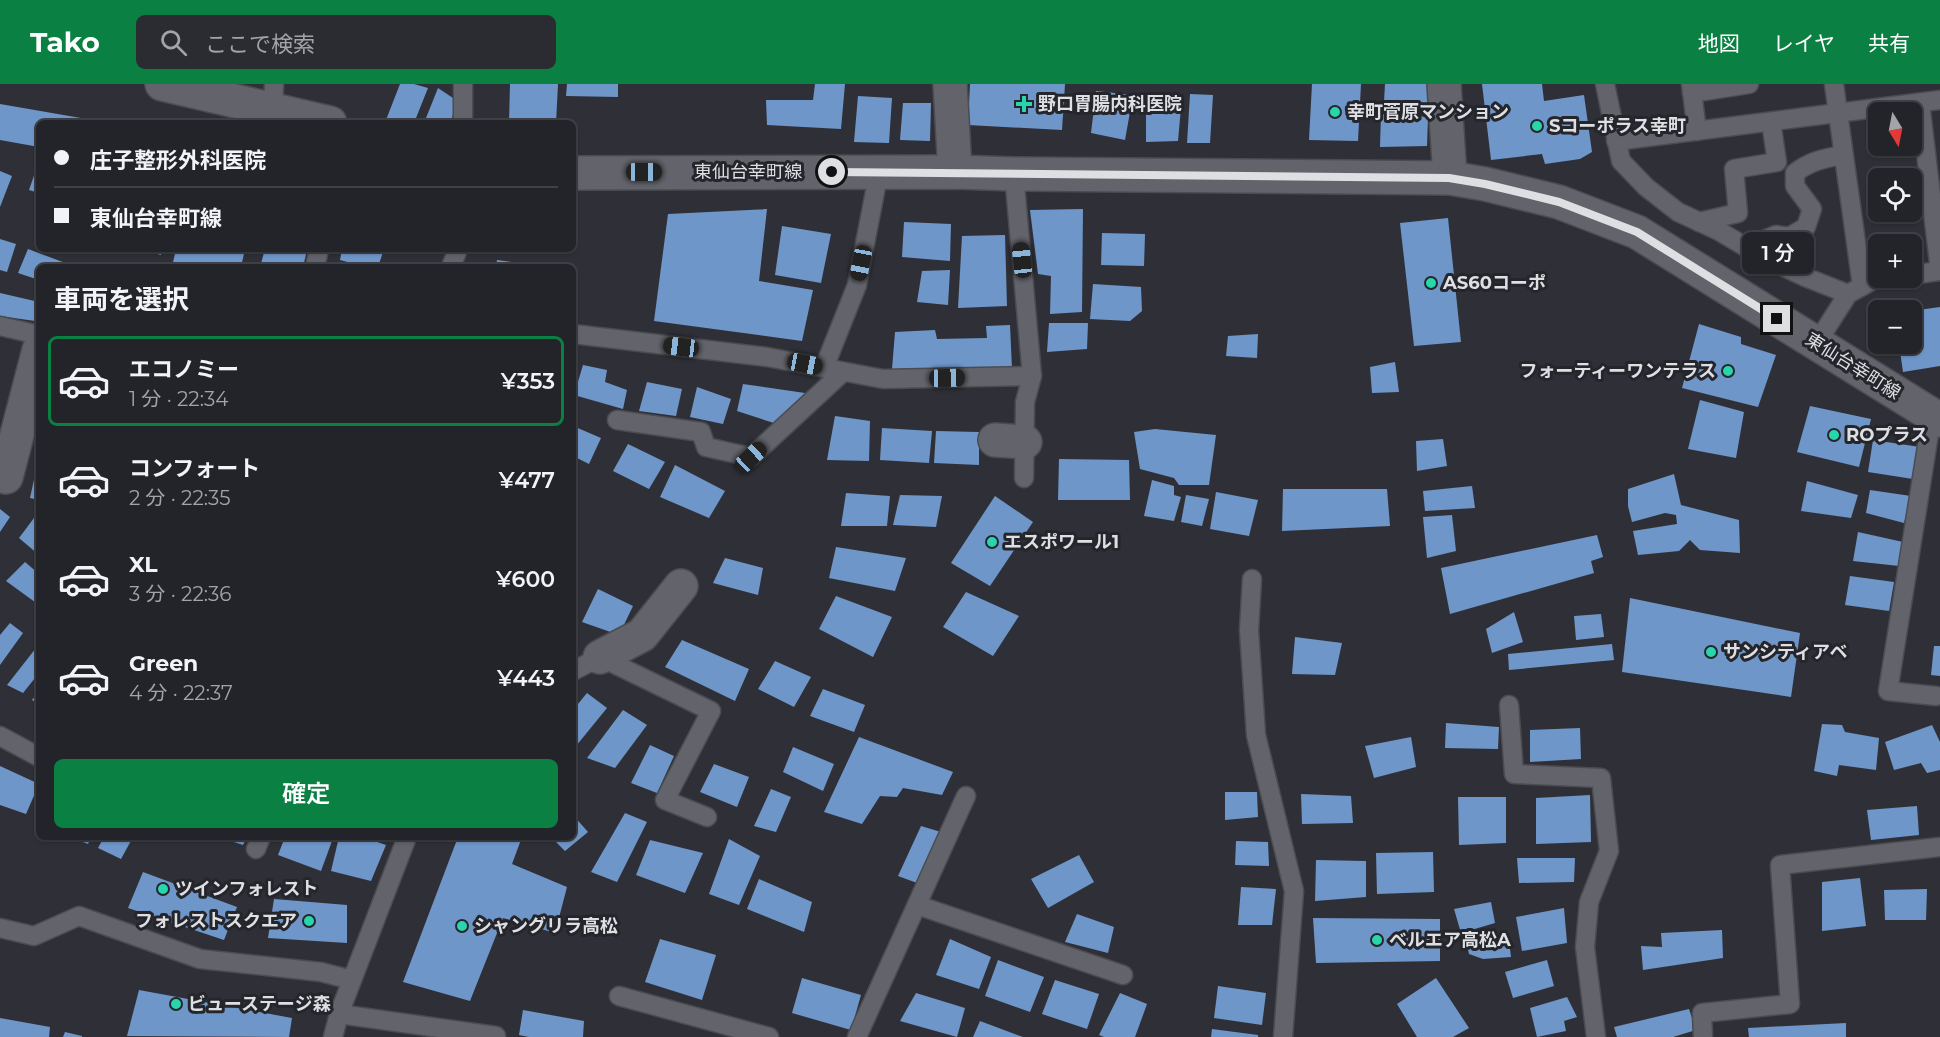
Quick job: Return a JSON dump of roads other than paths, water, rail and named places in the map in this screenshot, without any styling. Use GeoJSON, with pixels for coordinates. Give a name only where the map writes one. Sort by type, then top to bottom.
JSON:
{"type":"FeatureCollection","features":[{"type":"Feature","properties":{"kind":"street"},"geometry":{"type":"LineString","coordinates":[[162,84],[273,97],[323,120]]}},
{"type":"Feature","properties":{"kind":"street"},"geometry":{"type":"LineString","coordinates":[[950,84],[955,172]]}},
{"type":"Feature","properties":{"kind":"street"},"geometry":{"type":"LineString","coordinates":[[1444,84],[1449,178]]}},
{"type":"Feature","properties":{"kind":"street","name":"東仙台幸町線"},"geometry":{"type":"LineString","coordinates":[[576,173],[879,171],[1449,178],[1485,184],[1559,202],[1637,232],[1936,418]]}},
{"type":"Feature","properties":{"kind":"street"},"geometry":{"type":"LineString","coordinates":[[6,477],[36,362]]}},
{"type":"Feature","properties":{"kind":"street"},"geometry":{"type":"LineString","coordinates":[[587,664],[642,635],[681,586]]}},
{"type":"Feature","properties":{"kind":"lane"},"geometry":{"type":"LineString","coordinates":[[462,120],[463,84]]}},
{"type":"Feature","properties":{"kind":"lane"},"geometry":{"type":"LineString","coordinates":[[1605,84],[1621,161],[1646,187],[1678,212],[1805,277],[1855,290]]}},
{"type":"Feature","properties":{"kind":"lane"},"geometry":{"type":"LineString","coordinates":[[1697,131],[1691,89],[1749,84]]}},
{"type":"Feature","properties":{"kind":"lane"},"geometry":{"type":"LineString","coordinates":[[1834,84],[1843,154],[1855,290]]}},
{"type":"Feature","properties":{"kind":"lane"},"geometry":{"type":"LineString","coordinates":[[1922,102],[1939,95]]}},
{"type":"Feature","properties":{"kind":"lane"},"geometry":{"type":"LineString","coordinates":[[1922,108],[1932,131],[1940,271],[1922,273]]}},
{"type":"Feature","properties":{"kind":"lane"},"geometry":{"type":"LineString","coordinates":[[1616,141],[1868,110]]}},
{"type":"Feature","properties":{"kind":"lane"},"geometry":{"type":"LineString","coordinates":[[1699,222],[1738,213],[1734,169],[1777,162],[1771,122]]}},
{"type":"Feature","properties":{"kind":"lane"},"geometry":{"type":"LineString","coordinates":[[1747,247],[1776,235],[1789,237],[1806,227],[1812,209],[1795,186],[1795,173],[1804,166],[1821,159],[1843,154]]}},
{"type":"Feature","properties":{"kind":"lane"},"geometry":{"type":"LineString","coordinates":[[824,368],[857,285],[879,171]]}},
{"type":"Feature","properties":{"kind":"lane"},"geometry":{"type":"LineString","coordinates":[[1014,174],[1032,376],[1010,441],[1024,478]]}},
{"type":"Feature","properties":{"kind":"lane"},"geometry":{"type":"LineString","coordinates":[[1816,344],[1855,290],[1868,283]]}},
{"type":"Feature","properties":{"kind":"lane"},"geometry":{"type":"LineString","coordinates":[[0,326],[36,334]]}},
{"type":"Feature","properties":{"kind":"lane"},"geometry":{"type":"LineString","coordinates":[[576,334],[767,357],[883,379],[1032,376]]}},
{"type":"Feature","properties":{"kind":"lane"},"geometry":{"type":"LineString","coordinates":[[617,420],[701,432],[706,447],[751,457],[843,372]]}},
{"type":"Feature","properties":{"kind":"lane"},"geometry":{"type":"LineString","coordinates":[[1936,418],[1888,691],[1936,696]]}},
{"type":"Feature","properties":{"kind":"lane"},"geometry":{"type":"LineString","coordinates":[[1252,579],[1249,630],[1256,735],[1294,891],[1283,1037]]}},
{"type":"Feature","properties":{"kind":"lane"},"geometry":{"type":"LineString","coordinates":[[587,664],[711,711],[665,800],[707,817]]}},
{"type":"Feature","properties":{"kind":"lane"},"geometry":{"type":"LineString","coordinates":[[1509,705],[1514,774],[1601,778],[1608,851],[1589,902],[1585,947],[1596,1037]]}},
{"type":"Feature","properties":{"kind":"lane"},"geometry":{"type":"LineString","coordinates":[[0,736],[36,755]]}},
{"type":"Feature","properties":{"kind":"lane"},"geometry":{"type":"LineString","coordinates":[[857,1037],[966,796]]}},
{"type":"Feature","properties":{"kind":"lane"},"geometry":{"type":"LineString","coordinates":[[333,1037],[339,1014],[406,840]]}},
{"type":"Feature","properties":{"kind":"lane"},"geometry":{"type":"LineString","coordinates":[[1703,1037],[1702,1013],[1790,1004],[1780,866],[1940,847]]}},
{"type":"Feature","properties":{"kind":"lane"},"geometry":{"type":"LineString","coordinates":[[917,905],[1123,975]]}},
{"type":"Feature","properties":{"kind":"lane"},"geometry":{"type":"LineString","coordinates":[[0,928],[34,936],[79,916],[200,958],[321,972],[352,980]]}},
{"type":"Feature","properties":{"kind":"lane"},"geometry":{"type":"LineString","coordinates":[[619,996],[769,1037]]}},
{"type":"Feature","properties":{"kind":"lane"},"geometry":{"type":"LineString","coordinates":[[339,1014],[496,1036]]}},
{"type":"Feature","properties":{"kind":"place","name":"野口胃腸内科医院"},"geometry":{"type":"Point","coordinates":[1024,104]}},
{"type":"Feature","properties":{"kind":"place","name":"幸町菅原マンション"},"geometry":{"type":"Point","coordinates":[1335,112]}},
{"type":"Feature","properties":{"kind":"place","name":"Sコーポラス幸町"},"geometry":{"type":"Point","coordinates":[1537,126]}},
{"type":"Feature","properties":{"kind":"place","name":"AS60コーポ"},"geometry":{"type":"Point","coordinates":[1431,283]}},
{"type":"Feature","properties":{"kind":"place","name":"フォーティーワンテラス"},"geometry":{"type":"Point","coordinates":[1728,371]}},
{"type":"Feature","properties":{"kind":"place","name":"ROプラス"},"geometry":{"type":"Point","coordinates":[1834,435]}},
{"type":"Feature","properties":{"kind":"place","name":"エスポワール1"},"geometry":{"type":"Point","coordinates":[992,542]}},
{"type":"Feature","properties":{"kind":"place","name":"サンシティアベ"},"geometry":{"type":"Point","coordinates":[1711,652]}},
{"type":"Feature","properties":{"kind":"place","name":"ツインフォレスト"},"geometry":{"type":"Point","coordinates":[163,889]}},
{"type":"Feature","properties":{"kind":"place","name":"フォレストスクエア"},"geometry":{"type":"Point","coordinates":[309,921]}},
{"type":"Feature","properties":{"kind":"place","name":"シャングリラ高松"},"geometry":{"type":"Point","coordinates":[462,926]}},
{"type":"Feature","properties":{"kind":"place","name":"ベルエア高松A"},"geometry":{"type":"Point","coordinates":[1377,940]}},
{"type":"Feature","properties":{"kind":"place","name":"ビューステージ森"},"geometry":{"type":"Point","coordinates":[176,1004]}}]}
